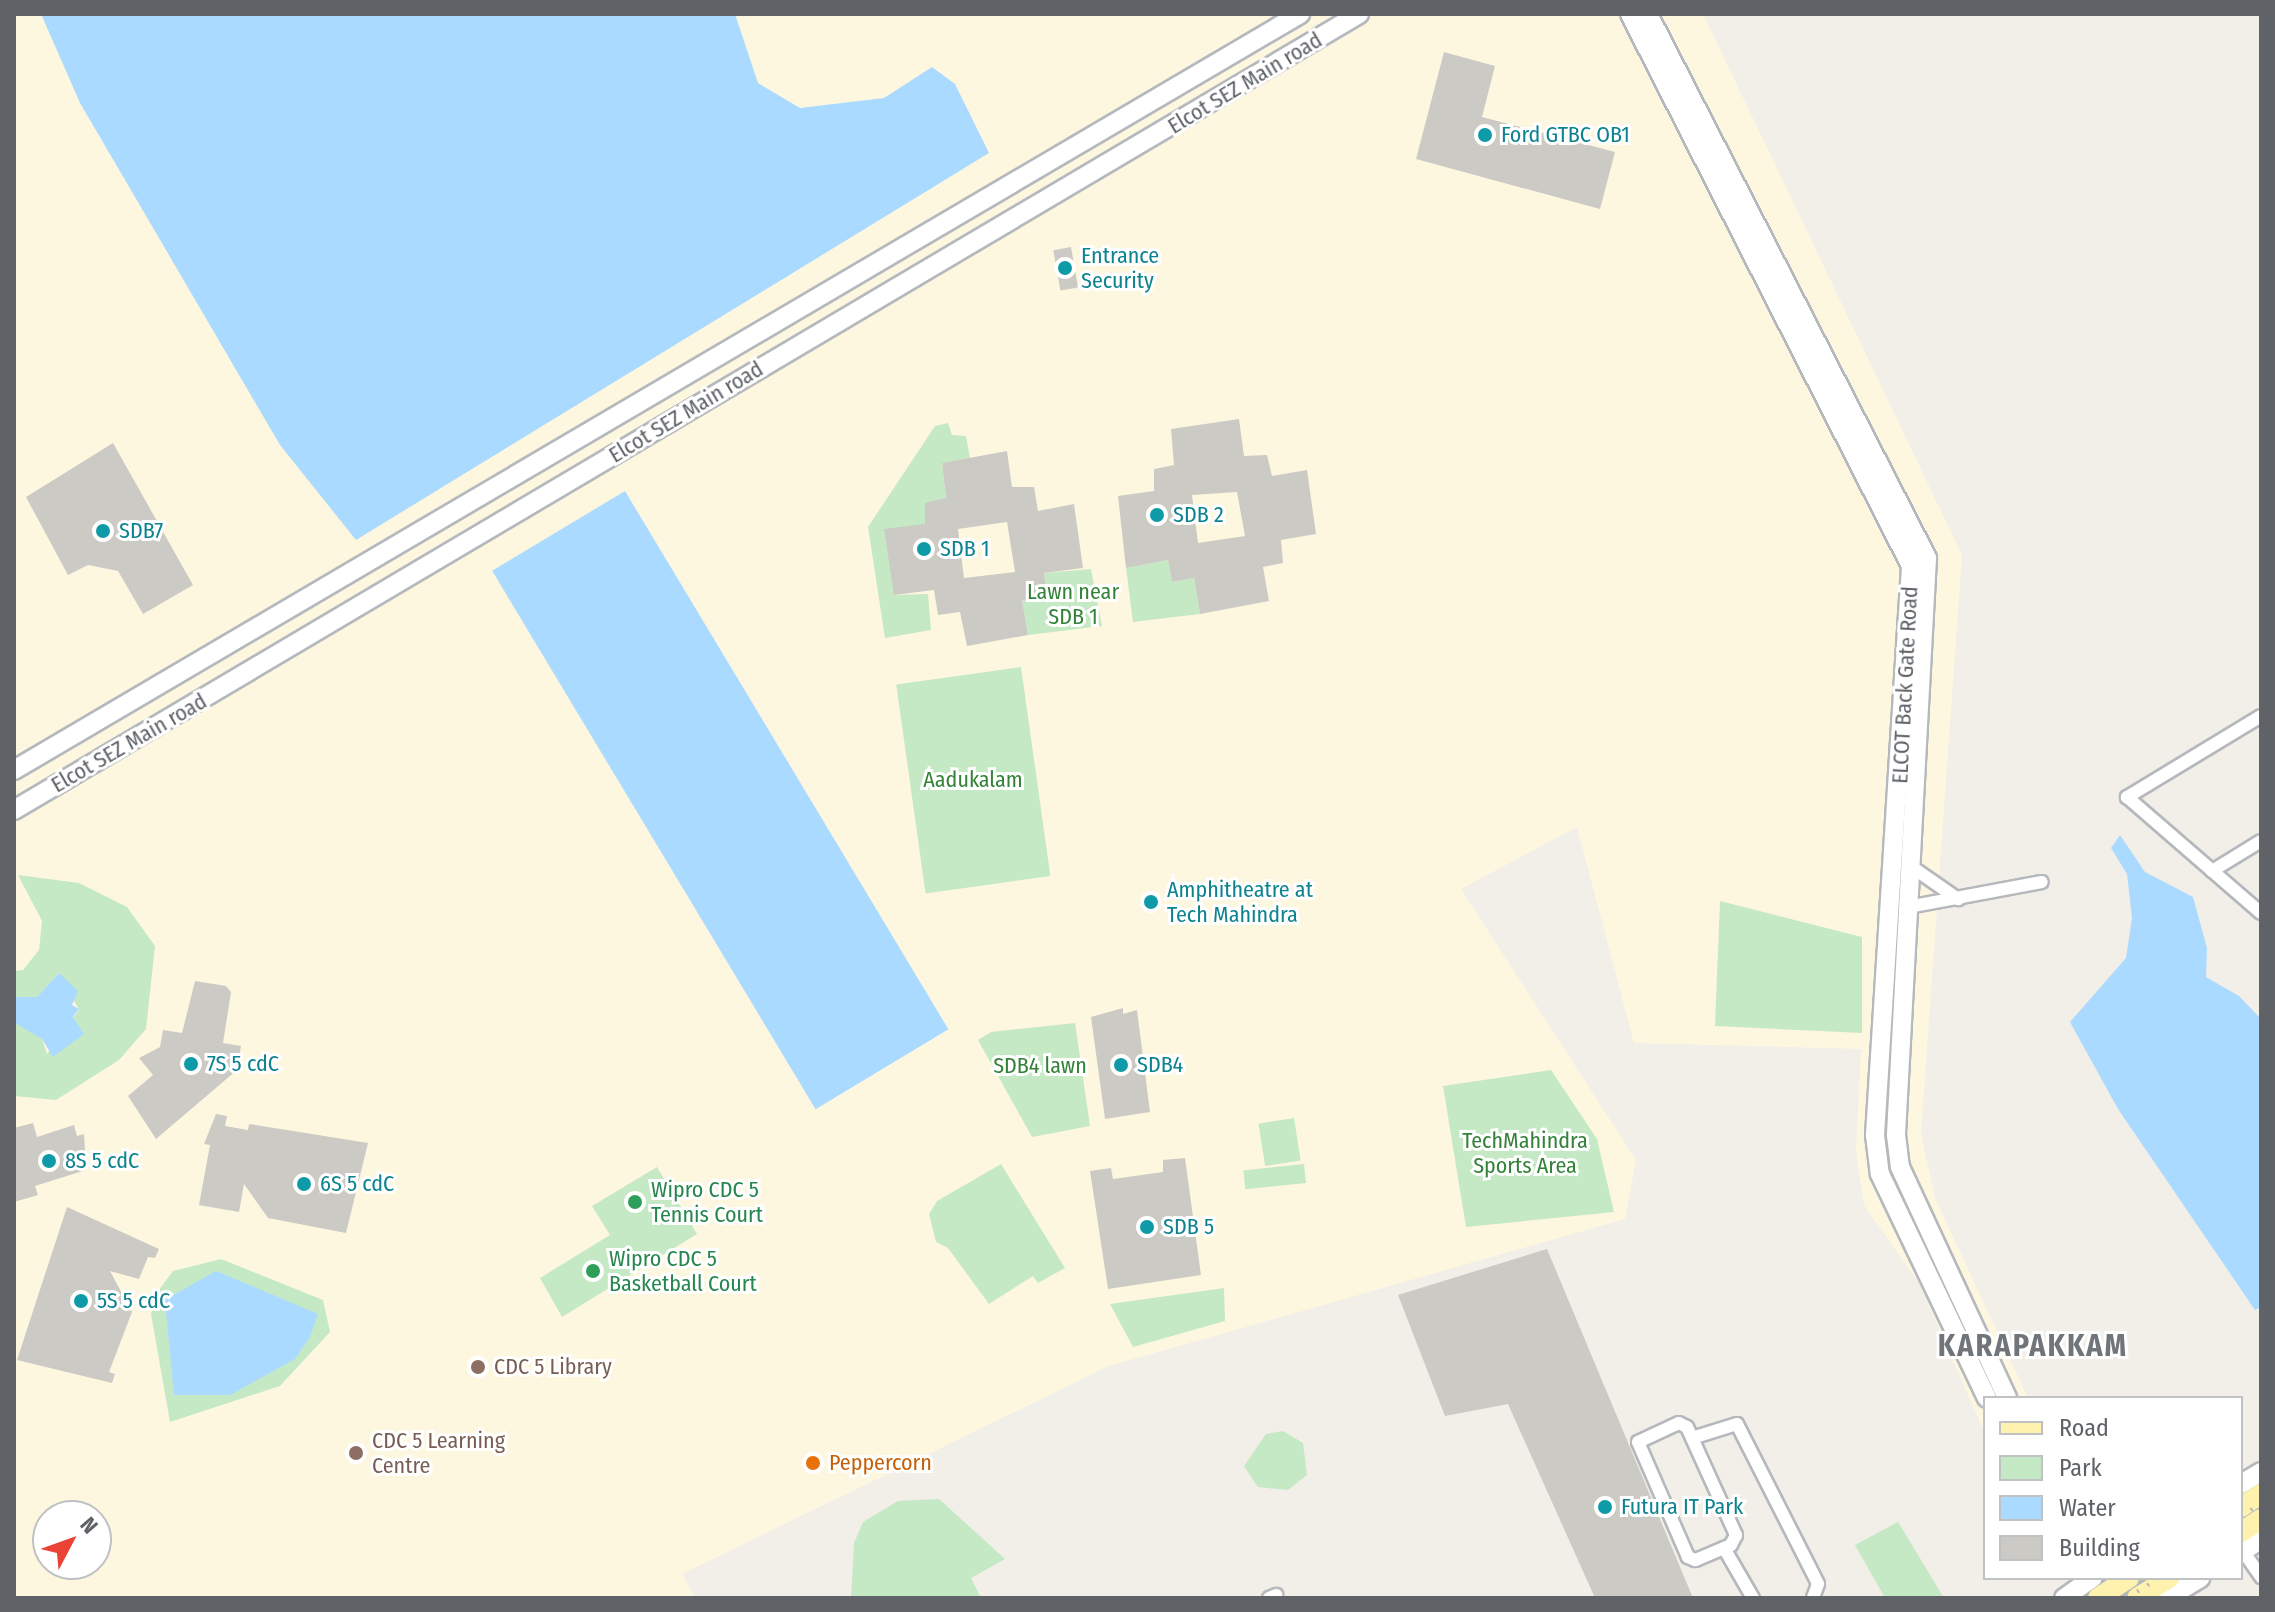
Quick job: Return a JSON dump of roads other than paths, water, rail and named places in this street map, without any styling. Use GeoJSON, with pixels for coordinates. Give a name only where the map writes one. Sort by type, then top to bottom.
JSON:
{"type":"FeatureCollection","features":[{"type":"Feature","properties":{"kind":"main road"},"geometry":{"type":"LineString","coordinates":[[2243,1506],[2261,1494]]}},
{"type":"Feature","properties":{"kind":"main road"},"geometry":{"type":"LineString","coordinates":[[2243,1544],[2261,1519]]}},
{"type":"Feature","properties":{"kind":"main road"},"geometry":{"type":"LineString","coordinates":[[2098,1598],[2126,1580]]}},
{"type":"Feature","properties":{"kind":"main road"},"geometry":{"type":"LineString","coordinates":[[2141,1597],[2166,1580]]}},
{"type":"Feature","properties":{"kind":"street","name":"Elcot SEZ Main road"},"geometry":{"type":"LineString","coordinates":[[14,770],[1300,14]]}},
{"type":"Feature","properties":{"kind":"street","name":"Elcot SEZ Main road"},"geometry":{"type":"LineString","coordinates":[[14,810],[1359,14]]}},
{"type":"Feature","properties":{"kind":"street","name":"ELCOT Back Gate Road"},"geometry":{"type":"LineString","coordinates":[[1630,14],[1894,508],[1927,558],[1928,595],[1908,907],[1875,1135],[1880,1174],[1986,1396]]}},
{"type":"Feature","properties":{"kind":"street","name":"ELCOT Back Gate Road"},"geometry":{"type":"LineString","coordinates":[[1648,14],[1894,508],[1911,566],[1892,1030],[1900,1167],[2006,1396]]}},
{"type":"Feature","properties":{"kind":"street"},"geometry":{"type":"LineString","coordinates":[[385,554],[403,580]]}},
{"type":"Feature","properties":{"kind":"street"},"geometry":{"type":"LineString","coordinates":[[2261,716],[2127,797],[2261,913]]}},
{"type":"Feature","properties":{"kind":"street"},"geometry":{"type":"LineString","coordinates":[[2212,871],[2261,841]]}},
{"type":"Feature","properties":{"kind":"street"},"geometry":{"type":"LineString","coordinates":[[1909,865],[1958,899]]}},
{"type":"Feature","properties":{"kind":"street"},"geometry":{"type":"LineString","coordinates":[[1908,907],[2042,882]]}},
{"type":"Feature","properties":{"kind":"street"},"geometry":{"type":"LineString","coordinates":[[1679,1423],[1692,1438],[1736,1535],[1721,1549],[1688,1557],[1638,1442],[1679,1423]]}},
{"type":"Feature","properties":{"kind":"street"},"geometry":{"type":"LineString","coordinates":[[1692,1438],[1737,1424],[1818,1584],[1813,1598]]}},
{"type":"Feature","properties":{"kind":"street"},"geometry":{"type":"LineString","coordinates":[[2243,1483],[2261,1472]]}},
{"type":"Feature","properties":{"kind":"street"},"geometry":{"type":"LineString","coordinates":[[2243,1547],[2261,1577]]}},
{"type":"Feature","properties":{"kind":"street"},"geometry":{"type":"LineString","coordinates":[[1721,1549],[1744,1598]]}},
{"type":"Feature","properties":{"kind":"street"},"geometry":{"type":"LineString","coordinates":[[1721,1549],[1753,1598]]}},
{"type":"Feature","properties":{"kind":"street"},"geometry":{"type":"LineString","coordinates":[[2167,1598],[2197,1580]]}},
{"type":"Feature","properties":{"kind":"water"},"geometry":{"type":"Polygon","coordinates":[[[41,14],[735,14],[758,83],[800,108],[884,98],[932,67],[955,84],[989,153],[356,540],[280,445],[80,103],[41,14]]]}},
{"type":"Feature","properties":{"kind":"water"},"geometry":{"type":"Polygon","coordinates":[[[625,491],[948,1029],[816,1109],[492,571],[625,491]]]}},
{"type":"Feature","properties":{"kind":"water"},"geometry":{"type":"Polygon","coordinates":[[[2120,835],[2145,872],[2193,897],[2207,948],[2206,977],[2239,996],[2261,1019],[2261,1307],[2255,1310],[2118,1109],[2070,1022],[2126,958],[2132,918],[2127,874],[2111,848],[2120,835]]]}},
{"type":"Feature","properties":{"kind":"water"},"geometry":{"type":"Polygon","coordinates":[[[59,973],[78,991],[72,1005],[79,1009],[73,1017],[84,1034],[53,1057],[42,1039],[15,1023],[14,997],[37,997],[59,973]]]}},
{"type":"Feature","properties":{"kind":"water"},"geometry":{"type":"Polygon","coordinates":[[[216,1271],[318,1314],[310,1337],[295,1359],[230,1395],[174,1395],[165,1300],[216,1271]]]}},
{"type":"Feature","properties":{"kind":"railway"},"geometry":{"type":"LineString","coordinates":[[2243,1516],[2261,1503]]}},
{"type":"Feature","properties":{"kind":"railway"},"geometry":{"type":"LineString","coordinates":[[2127,1598],[2156,1580]]}},
{"type":"Feature","properties":{"kind":"place","name":"Ford GTBC OB1"},"geometry":{"type":"Point","coordinates":[1485,135]}},
{"type":"Feature","properties":{"kind":"place","name":"Entrance Security"},"geometry":{"type":"Point","coordinates":[1065,268]}},
{"type":"Feature","properties":{"kind":"place","name":"SDB 2"},"geometry":{"type":"Point","coordinates":[1157,515]}},
{"type":"Feature","properties":{"kind":"place","name":"SDB7"},"geometry":{"type":"Point","coordinates":[103,531]}},
{"type":"Feature","properties":{"kind":"place","name":"SDB 1"},"geometry":{"type":"Point","coordinates":[924,549]}},
{"type":"Feature","properties":{"kind":"place","name":"Amphitheatre at Tech Mahindra"},"geometry":{"type":"Point","coordinates":[1151,902]}},
{"type":"Feature","properties":{"kind":"place","name":"7S 5 cdC"},"geometry":{"type":"Point","coordinates":[191,1064]}},
{"type":"Feature","properties":{"kind":"place","name":"SDB4"},"geometry":{"type":"Point","coordinates":[1121,1065]}},
{"type":"Feature","properties":{"kind":"place","name":"8S 5 cdC"},"geometry":{"type":"Point","coordinates":[49,1161]}},
{"type":"Feature","properties":{"kind":"place","name":"6S 5 cdC"},"geometry":{"type":"Point","coordinates":[304,1184]}},
{"type":"Feature","properties":{"kind":"place","name":"Wipro CDC 5 Tennis Court"},"geometry":{"type":"Point","coordinates":[635,1202]}},
{"type":"Feature","properties":{"kind":"place","name":"SDB 5"},"geometry":{"type":"Point","coordinates":[1147,1227]}},
{"type":"Feature","properties":{"kind":"place","name":"Wipro CDC 5 Basketball Court"},"geometry":{"type":"Point","coordinates":[593,1271]}},
{"type":"Feature","properties":{"kind":"place","name":"5S 5 cdC"},"geometry":{"type":"Point","coordinates":[81,1301]}},
{"type":"Feature","properties":{"kind":"place","name":"CDC 5 Library"},"geometry":{"type":"Point","coordinates":[478,1367]}},
{"type":"Feature","properties":{"kind":"place","name":"CDC 5 Learning Centre"},"geometry":{"type":"Point","coordinates":[356,1453]}},
{"type":"Feature","properties":{"kind":"place","name":"Peppercorn"},"geometry":{"type":"Point","coordinates":[813,1463]}},
{"type":"Feature","properties":{"kind":"place","name":"Futura IT Park"},"geometry":{"type":"Point","coordinates":[1605,1507]}},
{"type":"Feature","properties":{"kind":"district","name":"KARAPAKKAM"},"geometry":{"type":"Point","coordinates":[2033,1346]}},
{"type":"Feature","properties":{"kind":"park label","name":"Lawn near SDB 1"},"geometry":{"type":"Point","coordinates":[1073,604]}},
{"type":"Feature","properties":{"kind":"park label","name":"Aadukalam"},"geometry":{"type":"Point","coordinates":[973,780]}},
{"type":"Feature","properties":{"kind":"park label","name":"SDB4 lawn"},"geometry":{"type":"Point","coordinates":[1040,1066]}},
{"type":"Feature","properties":{"kind":"park label","name":"TechMahindra Sports Area"},"geometry":{"type":"Point","coordinates":[1525,1152]}}]}
